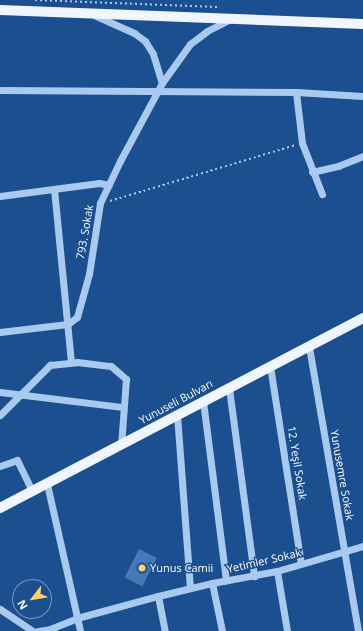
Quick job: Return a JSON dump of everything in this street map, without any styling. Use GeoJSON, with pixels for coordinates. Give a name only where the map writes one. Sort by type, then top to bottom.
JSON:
{"type":"FeatureCollection","features":[{"type":"Feature","properties":{"kind":"main road"},"geometry":{"type":"LineString","coordinates":[[0,10],[363,26]]}},
{"type":"Feature","properties":{"kind":"main road","name":"Yunuseli Bulvarı"},"geometry":{"type":"LineString","coordinates":[[0,508],[363,318]]}},
{"type":"Feature","properties":{"kind":"street"},"geometry":{"type":"LineString","coordinates":[[94,15],[134,33],[145,42],[153,54],[162,83]]}},
{"type":"Feature","properties":{"kind":"street","name":"793. Sokak"},"geometry":{"type":"LineString","coordinates":[[68,324],[77,318],[89,274],[100,204],[162,83],[190,44],[207,31],[229,20]]}},
{"type":"Feature","properties":{"kind":"street"},"geometry":{"type":"LineString","coordinates":[[0,90],[296,92],[363,96]]}},
{"type":"Feature","properties":{"kind":"street"},"geometry":{"type":"LineString","coordinates":[[296,92],[302,143],[312,172],[322,194]]}},
{"type":"Feature","properties":{"kind":"street"},"geometry":{"type":"LineString","coordinates":[[312,172],[338,166],[363,156]]}},
{"type":"Feature","properties":{"kind":"street"},"geometry":{"type":"LineString","coordinates":[[0,196],[99,184],[109,185]]}},
{"type":"Feature","properties":{"kind":"street"},"geometry":{"type":"LineString","coordinates":[[54,189],[71,362]]}},
{"type":"Feature","properties":{"kind":"street"},"geometry":{"type":"LineString","coordinates":[[0,332],[68,324]]}},
{"type":"Feature","properties":{"kind":"street","name":"Yunusemre Sokak"},"geometry":{"type":"LineString","coordinates":[[309,347],[358,631]]}},
{"type":"Feature","properties":{"kind":"street"},"geometry":{"type":"LineString","coordinates":[[0,415],[22,395],[50,365],[71,362],[111,366],[126,379],[121,445]]}},
{"type":"Feature","properties":{"kind":"street","name":"12. Yeşil Sokak"},"geometry":{"type":"LineString","coordinates":[[270,366],[301,564]]}},
{"type":"Feature","properties":{"kind":"street"},"geometry":{"type":"LineString","coordinates":[[229,388],[254,576]]}},
{"type":"Feature","properties":{"kind":"street"},"geometry":{"type":"LineString","coordinates":[[0,392],[123,407]]}},
{"type":"Feature","properties":{"kind":"street"},"geometry":{"type":"LineString","coordinates":[[203,401],[226,581]]}},
{"type":"Feature","properties":{"kind":"street"},"geometry":{"type":"LineString","coordinates":[[177,415],[190,588]]}},
{"type":"Feature","properties":{"kind":"street"},"geometry":{"type":"LineString","coordinates":[[0,466],[17,460],[32,492]]}},
{"type":"Feature","properties":{"kind":"street"},"geometry":{"type":"LineString","coordinates":[[47,484],[80,631]]}},
{"type":"Feature","properties":{"kind":"street","name":"Yetimler Sokak"},"geometry":{"type":"LineString","coordinates":[[38,631],[50,629],[77,618],[158,596],[212,583],[277,571],[363,546]]}},
{"type":"Feature","properties":{"kind":"street"},"geometry":{"type":"LineString","coordinates":[[277,571],[287,631]]}},
{"type":"Feature","properties":{"kind":"street"},"geometry":{"type":"LineString","coordinates":[[212,583],[222,631]]}},
{"type":"Feature","properties":{"kind":"street"},"geometry":{"type":"LineString","coordinates":[[158,596],[165,631]]}},
{"type":"Feature","properties":{"kind":"street"},"geometry":{"type":"LineString","coordinates":[[0,609],[33,631]]}},
{"type":"Feature","properties":{"kind":"path"},"geometry":{"type":"LineString","coordinates":[[35,0],[222,8]]}},
{"type":"Feature","properties":{"kind":"path"},"geometry":{"type":"LineString","coordinates":[[100,204],[302,143]]}},
{"type":"Feature","properties":{"kind":"building","name":"Yunus Camii"},"geometry":{"type":"Polygon","coordinates":[[[139,549],[157,558],[142,587],[124,578],[139,549]]]}},
{"type":"Feature","properties":{"kind":"place","name":"Yunus Camii"},"geometry":{"type":"Point","coordinates":[142,568]}}]}
